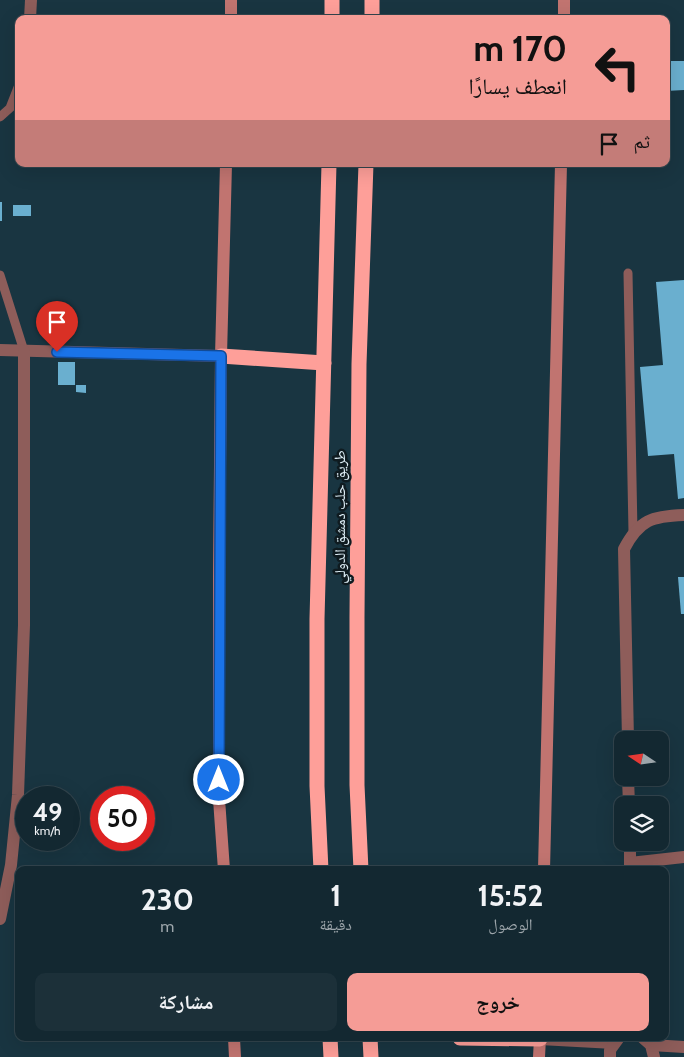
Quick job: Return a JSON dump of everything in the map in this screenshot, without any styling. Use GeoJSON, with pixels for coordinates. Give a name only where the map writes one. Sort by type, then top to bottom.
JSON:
{"type":"FeatureCollection","features":[{"type":"Feature","properties":{"kind":"highway"},"geometry":{"type":"LineString","coordinates":[[332,0],[332,15]]}},
{"type":"Feature","properties":{"kind":"highway"},"geometry":{"type":"LineString","coordinates":[[372,0],[372,15]]}},
{"type":"Feature","properties":{"kind":"highway","name":"طريق حلب دمشق الدولي"},"geometry":{"type":"LineString","coordinates":[[321,866],[317,786],[317,629],[328,167]]}},
{"type":"Feature","properties":{"kind":"highway","name":"طريق حلب دمشق الدولي"},"geometry":{"type":"LineString","coordinates":[[361,866],[357,786],[357,579],[359,364],[366,167]]}},
{"type":"Feature","properties":{"kind":"highway"},"geometry":{"type":"LineString","coordinates":[[221,356],[324,363]]}},
{"type":"Feature","properties":{"kind":"highway"},"geometry":{"type":"LineString","coordinates":[[330,1041],[331,1057]]}},
{"type":"Feature","properties":{"kind":"highway"},"geometry":{"type":"LineString","coordinates":[[370,1041],[371,1057]]}},
{"type":"Feature","properties":{"kind":"main road"},"geometry":{"type":"LineString","coordinates":[[230,15],[231,0]]}},
{"type":"Feature","properties":{"kind":"main road"},"geometry":{"type":"LineString","coordinates":[[564,0],[564,15]]}},
{"type":"Feature","properties":{"kind":"main road"},"geometry":{"type":"LineString","coordinates":[[224,866],[219,799],[221,356],[226,167]]}},
{"type":"Feature","properties":{"kind":"main road"},"geometry":{"type":"LineString","coordinates":[[544,866],[561,167]]}},
{"type":"Feature","properties":{"kind":"main road"},"geometry":{"type":"LineString","coordinates":[[234,1041],[235,1057]]}},
{"type":"Feature","properties":{"kind":"main road"},"geometry":{"type":"LineString","coordinates":[[539,1057],[540,1041]]}},
{"type":"Feature","properties":{"kind":"street"},"geometry":{"type":"LineString","coordinates":[[30,15],[31,0]]}},
{"type":"Feature","properties":{"kind":"street"},"geometry":{"type":"LineString","coordinates":[[0,350],[221,356]]}},
{"type":"Feature","properties":{"kind":"street"},"geometry":{"type":"LineString","coordinates":[[0,919],[11,866],[18,795],[24,625],[24,351]]}},
{"type":"Feature","properties":{"kind":"street"},"geometry":{"type":"LineString","coordinates":[[628,731],[624,549],[633,532],[649,520],[684,515]]}},
{"type":"Feature","properties":{"kind":"street"},"geometry":{"type":"LineString","coordinates":[[630,851],[630,866],[684,857]]}},
{"type":"Feature","properties":{"kind":"street"},"geometry":{"type":"LineString","coordinates":[[610,1057],[610,1050],[616,1041]]}},
{"type":"Feature","properties":{"kind":"street"},"geometry":{"type":"LineString","coordinates":[[649,1046],[684,1047]]}},
{"type":"Feature","properties":{"kind":"lane"},"geometry":{"type":"LineString","coordinates":[[0,117],[10,108],[15,95]]}},
{"type":"Feature","properties":{"kind":"lane"},"geometry":{"type":"LineString","coordinates":[[628,273],[633,532]]}},
{"type":"Feature","properties":{"kind":"lane"},"geometry":{"type":"LineString","coordinates":[[0,275],[24,351]]}},
{"type":"Feature","properties":{"kind":"building"},"geometry":{"type":"Polygon","coordinates":[[[670,61],[684,61],[684,90],[670,91],[670,61]]]}},
{"type":"Feature","properties":{"kind":"building"},"geometry":{"type":"Polygon","coordinates":[[[0,202],[2,202],[2,221],[0,221],[0,202]]]}},
{"type":"Feature","properties":{"kind":"building"},"geometry":{"type":"Polygon","coordinates":[[[13,205],[31,205],[31,216],[13,216],[13,205]]]}},
{"type":"Feature","properties":{"kind":"building"},"geometry":{"type":"Polygon","coordinates":[[[684,280],[684,498],[678,499],[674,454],[648,456],[640,367],[663,365],[656,282],[684,280]]]}},
{"type":"Feature","properties":{"kind":"building"},"geometry":{"type":"Polygon","coordinates":[[[58,362],[75,362],[75,385],[58,385],[58,362]]]}},
{"type":"Feature","properties":{"kind":"building"},"geometry":{"type":"Polygon","coordinates":[[[76,385],[86,385],[86,393],[76,392],[76,385]]]}},
{"type":"Feature","properties":{"kind":"building"},"geometry":{"type":"Polygon","coordinates":[[[678,577],[684,577],[684,614],[681,614],[678,577]]]}},
{"type":"Feature","properties":{"kind":"route"},"geometry":{"type":"LineString","coordinates":[[57,352],[221,356],[219,780]]}}]}
